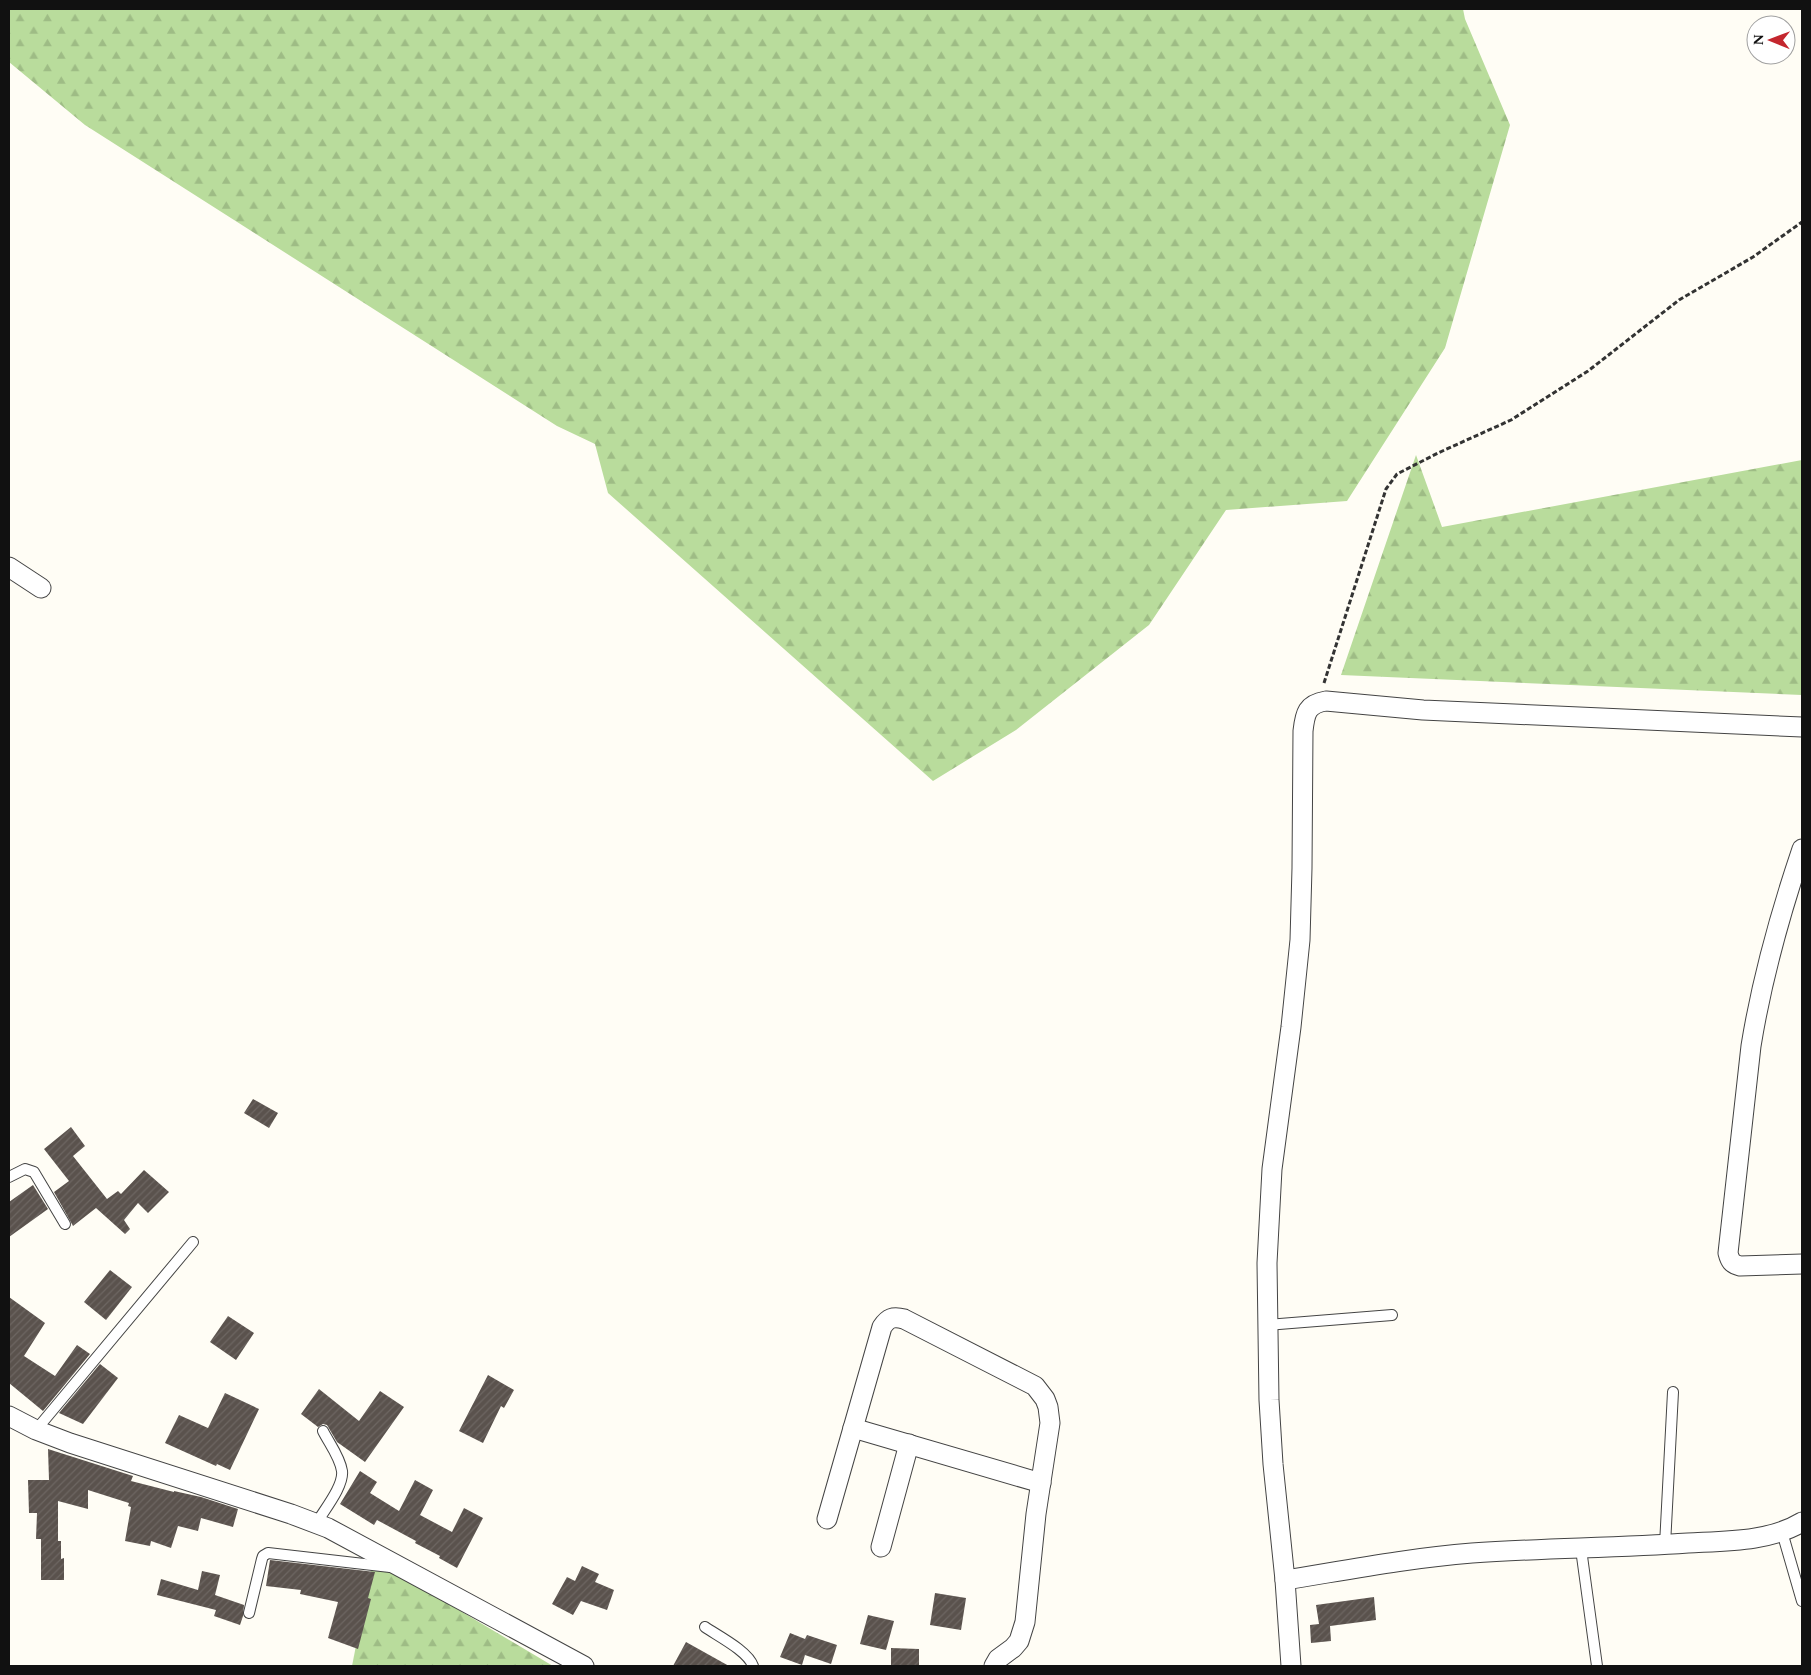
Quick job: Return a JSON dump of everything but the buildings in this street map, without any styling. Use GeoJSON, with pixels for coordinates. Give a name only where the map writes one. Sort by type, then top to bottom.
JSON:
{"type":"FeatureCollection","features":[{"type":"Feature","properties":{"kind":"street"},"geometry":{"type":"LineString","coordinates":[[9,568],[42,588]]}},
{"type":"Feature","properties":{"kind":"street"},"geometry":{"type":"LineString","coordinates":[[1291,1666],[1269,1400],[1268,1254],[1272,1168],[1291,1026],[1300,940],[1303,731],[1306,713],[1312,705],[1318,702],[1340,702],[1423,710],[1802,727]]}},
{"type":"Feature","properties":{"kind":"street"},"geometry":{"type":"LineString","coordinates":[[1802,849],[1788,889],[1768,960],[1757,1012],[1751,1046],[1728,1253],[1733,1264],[1740,1266],[1802,1264]]}},
{"type":"Feature","properties":{"kind":"street"},"geometry":{"type":"LineString","coordinates":[[828,1519],[882,1328],[890,1317],[904,1318],[1035,1386],[1041,1392],[1050,1415],[1023,1632],[1020,1640],[994,1666]]}},
{"type":"Feature","properties":{"kind":"street"},"geometry":{"type":"LineString","coordinates":[[9,1416],[36,1430],[70,1443],[291,1514],[316,1524],[584,1666]]}},
{"type":"Feature","properties":{"kind":"street"},"geometry":{"type":"LineString","coordinates":[[853,1428],[1041,1483]]}},
{"type":"Feature","properties":{"kind":"street"},"geometry":{"type":"LineString","coordinates":[[881,1547],[909,1444]]}},
{"type":"Feature","properties":{"kind":"street"},"geometry":{"type":"LineString","coordinates":[[1285,1580],[1470,1553],[1665,1545],[1756,1538],[1782,1532],[1802,1522]]}},
{"type":"Feature","properties":{"kind":"lane"},"geometry":{"type":"LineString","coordinates":[[9,1177],[25,1169],[34,1172],[65,1224]]}},
{"type":"Feature","properties":{"kind":"lane"},"geometry":{"type":"LineString","coordinates":[[36,1430],[193,1242]]}},
{"type":"Feature","properties":{"kind":"lane"},"geometry":{"type":"LineString","coordinates":[[1267,1325],[1392,1316]]}},
{"type":"Feature","properties":{"kind":"lane"},"geometry":{"type":"LineString","coordinates":[[1665,1545],[1673,1392]]}},
{"type":"Feature","properties":{"kind":"lane"},"geometry":{"type":"LineString","coordinates":[[316,1524],[342,1478],[339,1462],[323,1431]]}},
{"type":"Feature","properties":{"kind":"lane"},"geometry":{"type":"LineString","coordinates":[[1782,1532],[1802,1601]]}},
{"type":"Feature","properties":{"kind":"lane"},"geometry":{"type":"LineString","coordinates":[[1581,1549],[1597,1666]]}},
{"type":"Feature","properties":{"kind":"lane"},"geometry":{"type":"LineString","coordinates":[[249,1613],[262,1559],[268,1553],[404,1569]]}},
{"type":"Feature","properties":{"kind":"lane"},"geometry":{"type":"LineString","coordinates":[[705,1627],[744,1654],[752,1661],[754,1666]]}},
{"type":"Feature","properties":{"kind":"path"},"geometry":{"type":"LineString","coordinates":[[1318,702],[1386,489],[1397,474],[1511,420],[1588,371],[1679,300],[1753,257],[1802,222]]}},
{"type":"Feature","properties":{"kind":"green space"},"geometry":{"type":"Polygon","coordinates":[[[9,9],[1463,9],[1465,19],[1510,125],[1445,348],[1347,501],[1226,510],[1149,625],[1016,730],[933,781],[608,493],[595,444],[557,426],[85,125],[9,62],[9,9]]]}},
{"type":"Feature","properties":{"kind":"green space"},"geometry":{"type":"Polygon","coordinates":[[[1416,455],[1442,527],[1802,460],[1802,695],[1341,675],[1416,455]]]}},
{"type":"Feature","properties":{"kind":"green space"},"geometry":{"type":"Polygon","coordinates":[[[373,1559],[553,1666],[352,1666],[373,1559]]]}}]}
